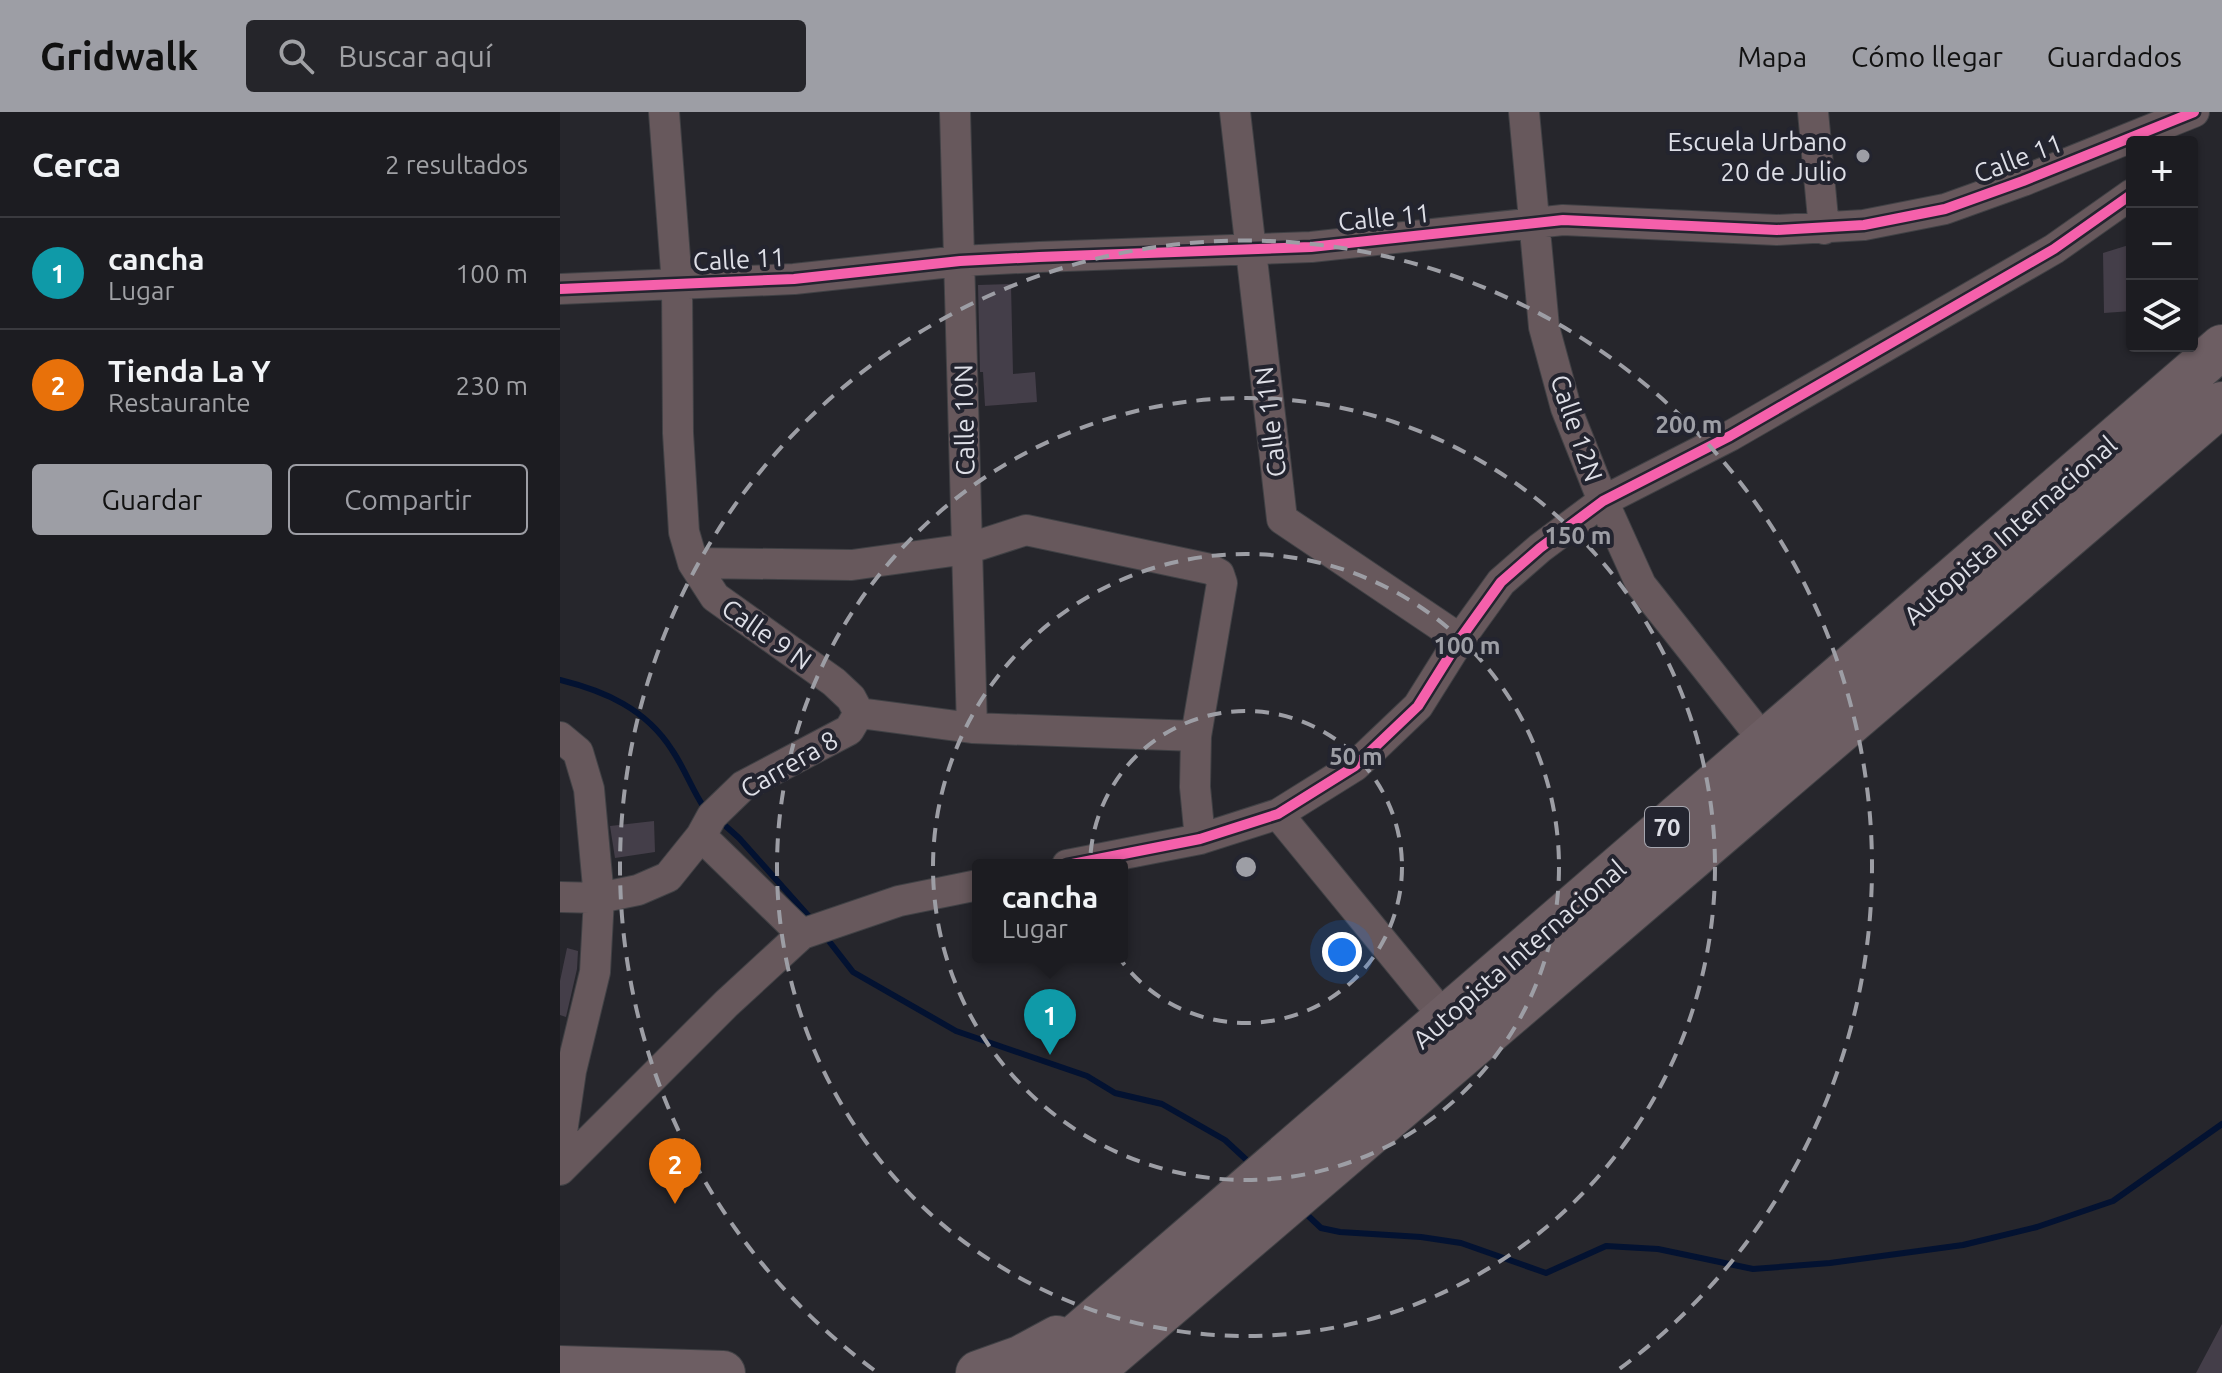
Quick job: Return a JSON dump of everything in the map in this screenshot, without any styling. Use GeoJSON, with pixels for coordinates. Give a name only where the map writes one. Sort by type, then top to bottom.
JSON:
{"type":"FeatureCollection","features":[{"type":"Feature","properties":{"kind":"highway","name":"Autopista Internacional"},"geometry":{"type":"LineString","coordinates":[[1034,1373],[2222,347]]}},
{"type":"Feature","properties":{"kind":"highway","name":"Autopista Internacional"},"geometry":{"type":"LineString","coordinates":[[1090,1373],[2222,404]]}},
{"type":"Feature","properties":{"kind":"highway"},"geometry":{"type":"LineString","coordinates":[[1113,1373],[1180,1294]]}},
{"type":"Feature","properties":{"kind":"highway"},"geometry":{"type":"LineString","coordinates":[[978,1373],[1020,1358],[1112,1307]]}},
{"type":"Feature","properties":{"kind":"highway"},"geometry":{"type":"LineString","coordinates":[[560,1368],[723,1373]]}},
{"type":"Feature","properties":{"kind":"street","name":"Calle 9 N"},"geometry":{"type":"LineString","coordinates":[[664,112],[677,284],[678,433],[684,532],[693,563],[715,597],[834,682],[851,698],[859,713]]}},
{"type":"Feature","properties":{"kind":"street","name":"Calle 10N"},"geometry":{"type":"LineString","coordinates":[[955,112],[972,728]]}},
{"type":"Feature","properties":{"kind":"street","name":"Calle 11N"},"geometry":{"type":"LineString","coordinates":[[1235,112],[1282,519],[1460,639]]}},
{"type":"Feature","properties":{"kind":"street","name":"Calle 12N"},"geometry":{"type":"LineString","coordinates":[[1524,112],[1544,327],[1566,408],[1641,585],[1765,742]]}},
{"type":"Feature","properties":{"kind":"street"},"geometry":{"type":"LineString","coordinates":[[1813,112],[1824,229]]}},
{"type":"Feature","properties":{"kind":"street","name":"Calle 11"},"geometry":{"type":"LineString","coordinates":[[560,289],[794,279],[960,261],[1354,243],[1533,222],[1604,220],[1720,228],[1824,229],[1897,220],[1945,209],[2184,123]]}},
{"type":"Feature","properties":{"kind":"street"},"geometry":{"type":"LineString","coordinates":[[1098,859],[1200,839],[1278,814],[1355,766],[1418,706],[1501,582],[1603,501],[1730,436],[2041,257],[2126,198]]}},
{"type":"Feature","properties":{"kind":"street"},"geometry":{"type":"LineString","coordinates":[[693,563],[852,565],[967,549],[1026,530],[1210,569],[1219,574],[1222,583],[1196,736],[1195,787],[1200,839]]}},
{"type":"Feature","properties":{"kind":"street"},"geometry":{"type":"LineString","coordinates":[[859,713],[972,728],[1196,736]]}},
{"type":"Feature","properties":{"kind":"street","name":"Carrera 8"},"geometry":{"type":"LineString","coordinates":[[560,897],[599,898],[638,890],[668,877],[701,836],[712,816],[743,786],[849,730],[859,713]]}},
{"type":"Feature","properties":{"kind":"street"},"geometry":{"type":"LineString","coordinates":[[560,737],[578,752],[589,789],[599,898],[595,972],[571,1071],[560,1146]]}},
{"type":"Feature","properties":{"kind":"street"},"geometry":{"type":"LineString","coordinates":[[1278,814],[1445,1018]]}},
{"type":"Feature","properties":{"kind":"street"},"geometry":{"type":"LineString","coordinates":[[701,836],[802,934]]}},
{"type":"Feature","properties":{"kind":"street"},"geometry":{"type":"LineString","coordinates":[[560,1170],[726,1004],[802,934],[899,901],[972,886]]}},
{"type":"Feature","properties":{"kind":"building"},"geometry":{"type":"Polygon","coordinates":[[[2126,246],[2126,311],[2104,313],[2103,253],[2126,246]]]}},
{"type":"Feature","properties":{"kind":"building"},"geometry":{"type":"Polygon","coordinates":[[[1011,284],[1013,374],[1035,372],[1037,402],[985,406],[983,372],[980,372],[978,285],[1011,284]]]}},
{"type":"Feature","properties":{"kind":"building"},"geometry":{"type":"Polygon","coordinates":[[[654,821],[655,852],[615,858],[610,826],[654,821]]]}},
{"type":"Feature","properties":{"kind":"building"},"geometry":{"type":"Polygon","coordinates":[[[567,948],[578,951],[566,1017],[560,1015],[560,981],[567,948]]]}},
{"type":"Feature","properties":{"kind":"building"},"geometry":{"type":"Polygon","coordinates":[[[2222,1324],[2222,1373],[2196,1373],[2222,1324]]]}},
{"type":"Feature","properties":{"kind":"waterway"},"geometry":{"type":"LineString","coordinates":[[560,680],[608,696],[650,723],[672,750],[705,809]]}},
{"type":"Feature","properties":{"kind":"waterway"},"geometry":{"type":"LineString","coordinates":[[720,821],[813,921]]}},
{"type":"Feature","properties":{"kind":"waterway"},"geometry":{"type":"LineString","coordinates":[[825,936],[853,972],[956,1031],[1087,1076],[1115,1093],[1162,1104],[1225,1140],[1252,1165]]}},
{"type":"Feature","properties":{"kind":"waterway"},"geometry":{"type":"LineString","coordinates":[[1302,1210],[1321,1228],[1461,1243],[1546,1273],[1606,1246],[1658,1249],[1753,1269],[1830,1263],[1963,1245],[2037,1227],[2113,1201],[2222,1124]]}},
{"type":"Feature","properties":{"kind":"cycle path"},"geometry":{"type":"LineString","coordinates":[[560,289],[794,279],[960,261],[1311,247],[1563,220],[1777,230],[1864,225],[1945,209],[2194,112]]}},
{"type":"Feature","properties":{"kind":"cycle path"},"geometry":{"type":"LineString","coordinates":[[1098,859],[1200,839],[1278,814],[1355,766],[1418,706],[1501,582],[1603,501],[1730,436],[2054,249],[2126,198]]}},
{"type":"Feature","properties":{"kind":"place","name":"Escuela Urbano 20 de Julio"},"geometry":{"type":"Point","coordinates":[1863,156]}},
{"type":"Feature","properties":{"kind":"place","name":"cancha"},"geometry":{"type":"Point","coordinates":[1050,1055]}},
{"type":"Feature","properties":{"kind":"place","name":"Tienda La Y"},"geometry":{"type":"Point","coordinates":[675,1204]}}]}
